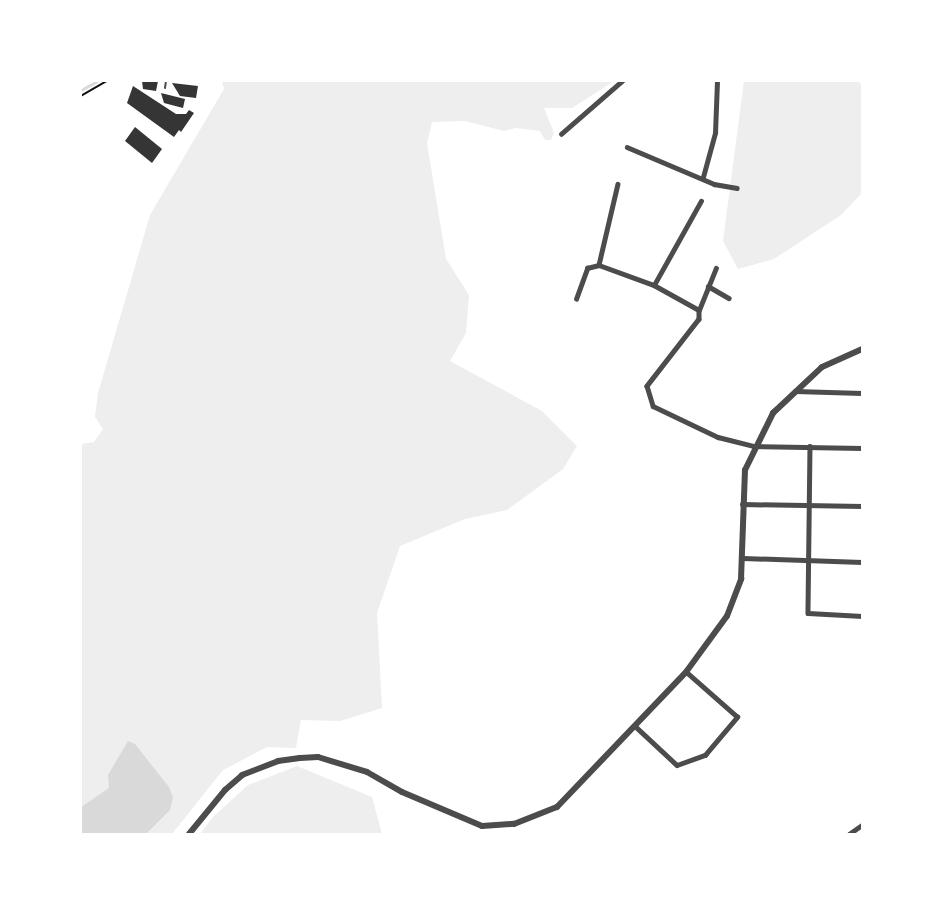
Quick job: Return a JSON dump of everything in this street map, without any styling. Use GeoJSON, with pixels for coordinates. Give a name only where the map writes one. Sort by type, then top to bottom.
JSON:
{"type":"FeatureCollection","features":[{"type":"Feature","properties":{"kind":"street"},"geometry":{"type":"LineString","coordinates":[[561,134],[622,81]]}},
{"type":"Feature","properties":{"kind":"street"},"geometry":{"type":"LineString","coordinates":[[704,177],[716,133],[717,81]]}},
{"type":"Feature","properties":{"kind":"street"},"geometry":{"type":"LineString","coordinates":[[627,147],[704,177],[714,184],[737,188]]}},
{"type":"Feature","properties":{"kind":"street"},"geometry":{"type":"LineString","coordinates":[[599,265],[618,183]]}},
{"type":"Feature","properties":{"kind":"street"},"geometry":{"type":"LineString","coordinates":[[654,285],[701,201]]}},
{"type":"Feature","properties":{"kind":"street"},"geometry":{"type":"LineString","coordinates":[[576,299],[587,268],[599,265],[654,285],[699,310]]}},
{"type":"Feature","properties":{"kind":"street"},"geometry":{"type":"LineString","coordinates":[[716,268],[699,310],[699,319],[647,386],[652,406],[718,437],[754,446],[862,448]]}},
{"type":"Feature","properties":{"kind":"street"},"geometry":{"type":"LineString","coordinates":[[708,286],[729,298]]}},
{"type":"Feature","properties":{"kind":"street"},"geometry":{"type":"LineString","coordinates":[[189,834],[225,790],[242,775],[278,761],[318,757],[367,772],[402,792],[483,826],[514,824],[557,807],[686,672],[727,616],[741,579],[745,470],[754,446],[773,413],[822,367],[862,349]]}},
{"type":"Feature","properties":{"kind":"street"},"geometry":{"type":"LineString","coordinates":[[795,391],[862,393]]}},
{"type":"Feature","properties":{"kind":"street"},"geometry":{"type":"LineString","coordinates":[[810,446],[807,613],[862,616]]}},
{"type":"Feature","properties":{"kind":"street"},"geometry":{"type":"LineString","coordinates":[[742,504],[862,506]]}},
{"type":"Feature","properties":{"kind":"street"},"geometry":{"type":"LineString","coordinates":[[743,558],[862,562]]}},
{"type":"Feature","properties":{"kind":"street"},"geometry":{"type":"LineString","coordinates":[[635,726],[677,765],[705,755],[737,717],[686,672]]}},
{"type":"Feature","properties":{"kind":"street"},"geometry":{"type":"LineString","coordinates":[[849,834],[862,825]]}},
{"type":"Feature","properties":{"kind":"lane"},"geometry":{"type":"LineString","coordinates":[[165,88],[166,81]]}},
{"type":"Feature","properties":{"kind":"path"},"geometry":{"type":"LineString","coordinates":[[81,96],[107,81]]}},
{"type":"Feature","properties":{"kind":"shaded area"},"geometry":{"type":"Polygon","coordinates":[[[222,81],[614,81],[572,108],[544,108],[554,133],[551,140],[545,140],[540,131],[516,128],[504,131],[465,121],[432,122],[427,143],[446,259],[469,295],[466,333],[450,361],[542,411],[577,446],[563,469],[507,510],[465,519],[400,546],[377,613],[382,708],[340,721],[301,720],[296,748],[267,747],[223,770],[172,834],[81,834],[81,444],[94,442],[103,429],[95,417],[98,393],[150,215],[224,89],[222,81]]]}},
{"type":"Feature","properties":{"kind":"shaded area"},"geometry":{"type":"Polygon","coordinates":[[[744,81],[858,81],[862,85],[862,193],[841,215],[774,259],[738,269],[723,241],[744,81]]]}},
{"type":"Feature","properties":{"kind":"shaded area"},"geometry":{"type":"Polygon","coordinates":[[[128,741],[135,744],[169,787],[173,797],[170,810],[146,834],[81,834],[81,807],[109,788],[108,775],[128,741]]]}},
{"type":"Feature","properties":{"kind":"shaded area"},"geometry":{"type":"Polygon","coordinates":[[[297,766],[372,797],[382,834],[200,834],[213,817],[248,785],[297,766]]]}},
{"type":"Feature","properties":{"kind":"building"},"geometry":{"type":"Polygon","coordinates":[[[142,81],[158,81],[156,91],[143,89],[142,81]]]}},
{"type":"Feature","properties":{"kind":"building"},"geometry":{"type":"Polygon","coordinates":[[[172,83],[198,86],[196,98],[180,96],[172,83]]]}},
{"type":"Feature","properties":{"kind":"building"},"geometry":{"type":"Polygon","coordinates":[[[133,86],[176,114],[186,114],[189,110],[194,113],[181,132],[179,130],[174,137],[127,103],[133,86]]]}},
{"type":"Feature","properties":{"kind":"building"},"geometry":{"type":"Polygon","coordinates":[[[161,93],[185,99],[183,108],[164,103],[161,93]]]}},
{"type":"Feature","properties":{"kind":"building"},"geometry":{"type":"Polygon","coordinates":[[[135,127],[162,149],[152,163],[125,141],[135,127]]]}},
{"type":"Feature","properties":{"kind":"waterway"},"geometry":{"type":"LineString","coordinates":[[81,90],[97,81]]}}]}
